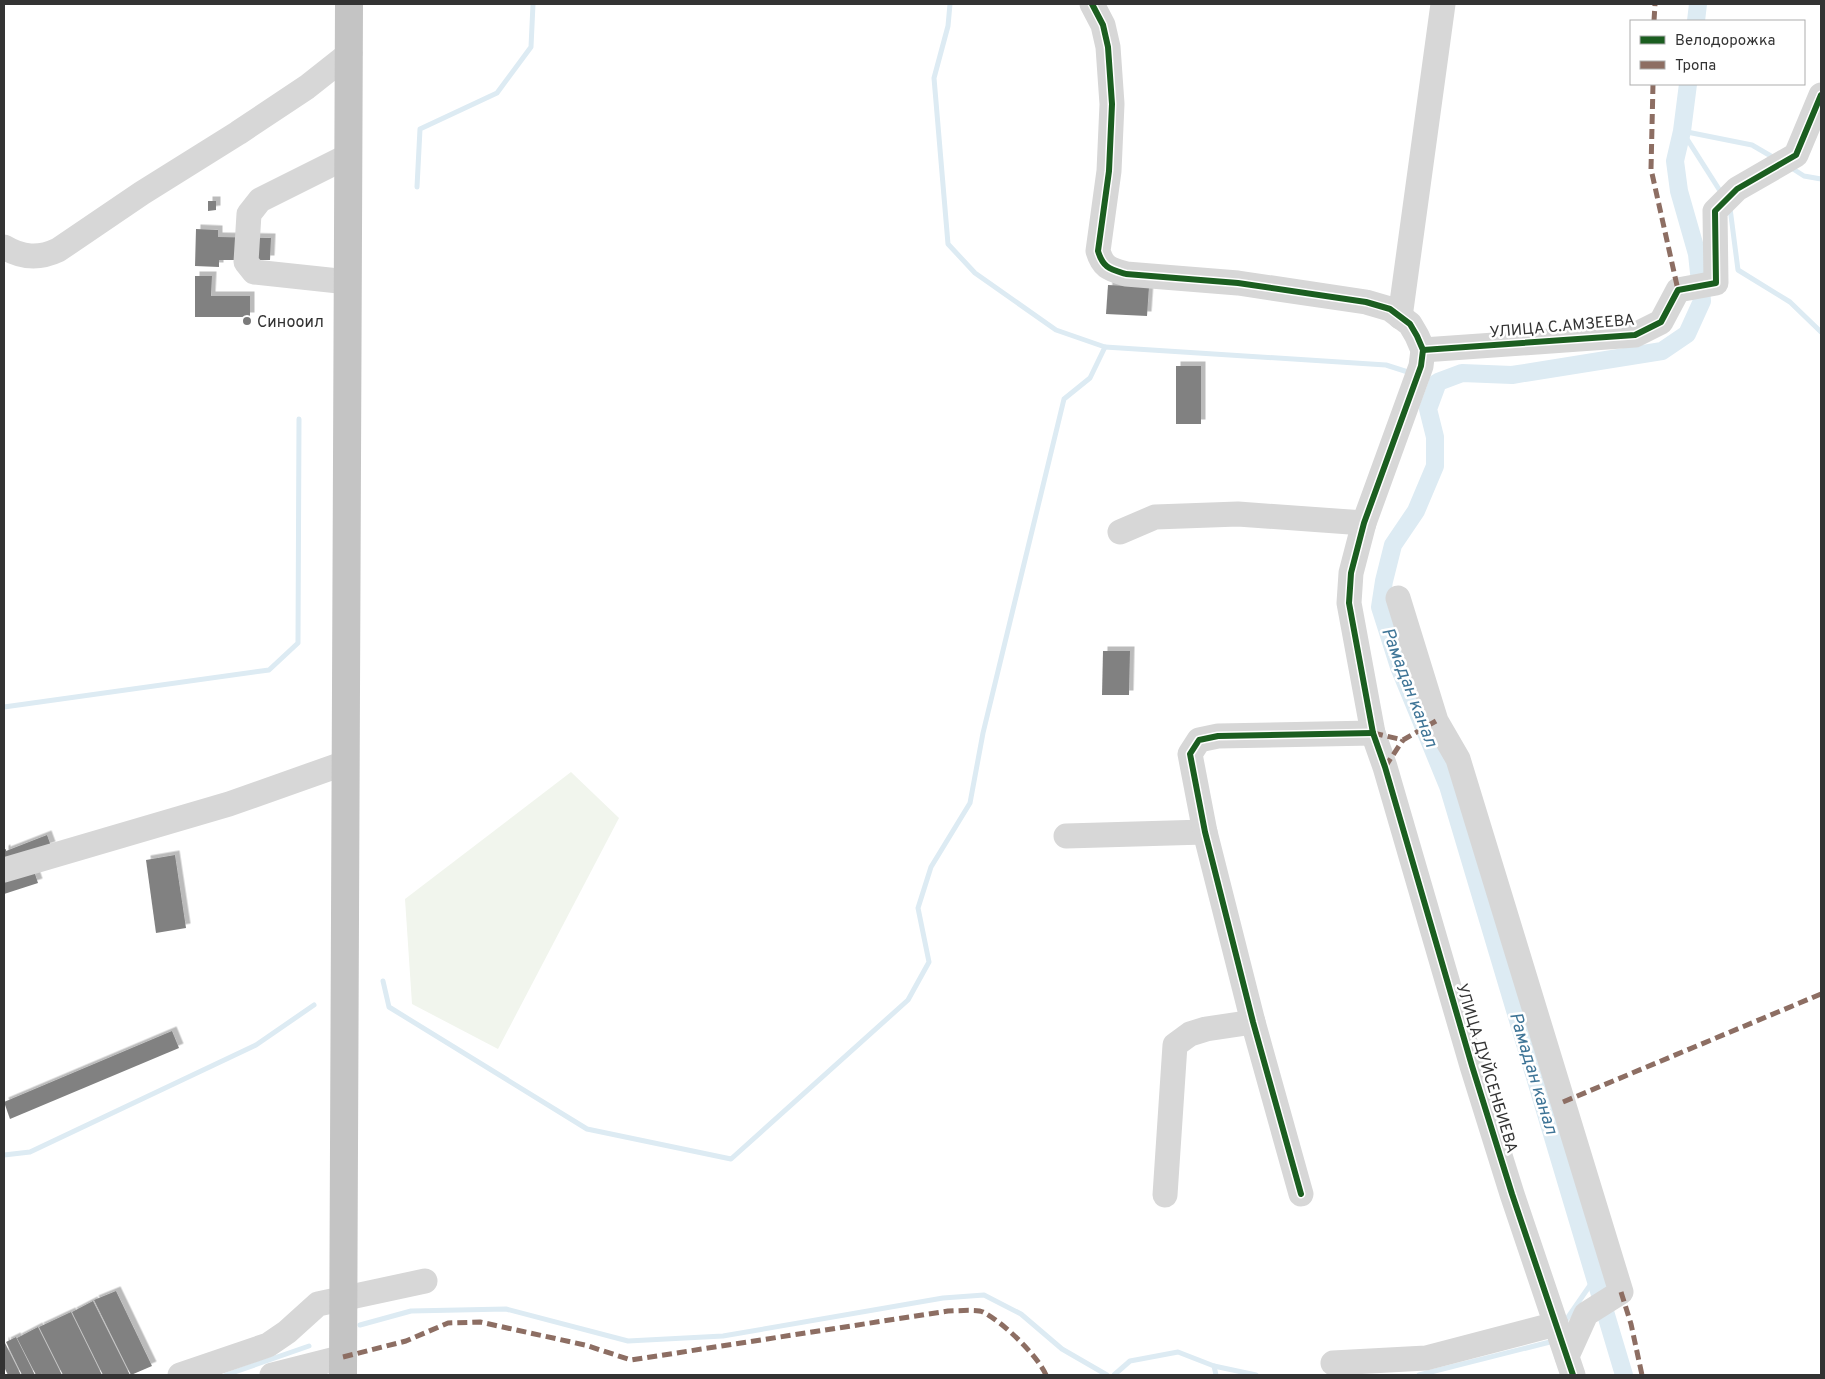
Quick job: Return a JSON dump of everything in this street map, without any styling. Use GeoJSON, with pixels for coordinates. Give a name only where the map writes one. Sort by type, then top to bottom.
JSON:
{"type":"FeatureCollection","features":[{"type":"Feature","properties":{"kind":"highway"},"geometry":{"type":"LineString","coordinates":[[343,1366],[349,4]]}},
{"type":"Feature","properties":{"kind":"street"},"geometry":{"type":"LineString","coordinates":[[1092,4],[1103,25],[1108,47],[1112,104],[1108,171],[1098,251],[1102,262],[1110,269],[1126,274],[1238,283],[1366,302],[1390,309],[1410,324],[1423,350]]}},
{"type":"Feature","properties":{"kind":"street"},"geometry":{"type":"LineString","coordinates":[[1400,317],[1443,4]]}},
{"type":"Feature","properties":{"kind":"street"},"geometry":{"type":"LineString","coordinates":[[4,247],[19,255],[30,257],[47,255],[58,250],[142,193],[307,87],[350,53]]}},
{"type":"Feature","properties":{"kind":"street","name":"УЛИЦА С.АМЗЕЕВА"},"geometry":{"type":"LineString","coordinates":[[1423,350],[1635,335],[1661,322],[1678,290],[1716,283],[1716,211],[1737,189],[1796,155],[1821,95]]}},
{"type":"Feature","properties":{"kind":"street"},"geometry":{"type":"LineString","coordinates":[[348,156],[260,200],[249,214],[246,262],[254,272],[348,282]]}},
{"type":"Feature","properties":{"kind":"street","name":"УЛИЦА ДУЙСЕНБИЕВА"},"geometry":{"type":"LineString","coordinates":[[1423,350],[1422,366],[1364,523],[1351,573],[1349,603],[1373,733],[1385,766],[1472,1066],[1512,1194],[1570,1366]]}},
{"type":"Feature","properties":{"kind":"street"},"geometry":{"type":"LineString","coordinates":[[1120,532],[1155,517],[1238,514],[1364,523]]}},
{"type":"Feature","properties":{"kind":"street"},"geometry":{"type":"LineString","coordinates":[[1398,598],[1436,722],[1458,759],[1621,1292],[1586,1314],[1570,1366]]}},
{"type":"Feature","properties":{"kind":"street"},"geometry":{"type":"LineString","coordinates":[[1301,1194],[1253,1022],[1205,832],[1190,754],[1199,740],[1218,736],[1373,733]]}},
{"type":"Feature","properties":{"kind":"street"},"geometry":{"type":"LineString","coordinates":[[4,870],[230,804],[345,763]]}},
{"type":"Feature","properties":{"kind":"street"},"geometry":{"type":"LineString","coordinates":[[1066,836],[1205,832]]}},
{"type":"Feature","properties":{"kind":"street"},"geometry":{"type":"LineString","coordinates":[[1165,1195],[1175,1045],[1190,1034],[1206,1029],[1253,1022]]}},
{"type":"Feature","properties":{"kind":"street"},"geometry":{"type":"LineString","coordinates":[[180,1375],[268,1345],[318,1304],[425,1282]]}},
{"type":"Feature","properties":{"kind":"street"},"geometry":{"type":"LineString","coordinates":[[1333,1363],[1426,1358],[1556,1324]]}},
{"type":"Feature","properties":{"kind":"street"},"geometry":{"type":"LineString","coordinates":[[272,1375],[343,1366]]}},
{"type":"Feature","properties":{"kind":"shaded area"},"geometry":{"type":"Polygon","coordinates":[[[571,772],[619,818],[498,1049],[412,1004],[405,899],[571,772]]]}},
{"type":"Feature","properties":{"kind":"building"},"geometry":{"type":"Polygon","coordinates":[[[208,201],[216,201],[216,210],[208,211],[208,201]]]}},
{"type":"Feature","properties":{"kind":"building"},"geometry":{"type":"Polygon","coordinates":[[[196,229],[218,230],[218,237],[271,238],[270,260],[219,260],[219,267],[195,266],[196,229]]]}},
{"type":"Feature","properties":{"kind":"building"},"geometry":{"type":"Polygon","coordinates":[[[195,276],[212,276],[211,296],[250,296],[250,317],[195,317],[195,276]]]}},
{"type":"Feature","properties":{"kind":"building"},"geometry":{"type":"Polygon","coordinates":[[[1108,285],[1149,287],[1147,316],[1106,314],[1108,285]]]}},
{"type":"Feature","properties":{"kind":"building"},"geometry":{"type":"Polygon","coordinates":[[[1176,366],[1201,366],[1201,424],[1176,424],[1176,366]]]}},
{"type":"Feature","properties":{"kind":"building"},"geometry":{"type":"Polygon","coordinates":[[[1103,651],[1130,651],[1129,695],[1102,695],[1103,651]]]}},
{"type":"Feature","properties":{"kind":"building"},"geometry":{"type":"Polygon","coordinates":[[[47,835],[51,846],[4,861],[4,850],[6,849],[6,851],[47,835]]]}},
{"type":"Feature","properties":{"kind":"building"},"geometry":{"type":"Polygon","coordinates":[[[175,855],[186,928],[156,933],[146,860],[175,855]]]}},
{"type":"Feature","properties":{"kind":"building"},"geometry":{"type":"Polygon","coordinates":[[[34,871],[38,883],[4,894],[4,880],[34,871]]]}},
{"type":"Feature","properties":{"kind":"building"},"geometry":{"type":"Polygon","coordinates":[[[172,1031],[179,1048],[10,1119],[4,1102],[172,1031]]]}},
{"type":"Feature","properties":{"kind":"building"},"geometry":{"type":"Polygon","coordinates":[[[116,1291],[152,1366],[131,1375],[94,1300],[116,1291]]]}},
{"type":"Feature","properties":{"kind":"building"},"geometry":{"type":"Polygon","coordinates":[[[93,1301],[130,1375],[103,1375],[72,1312],[93,1301]]]}},
{"type":"Feature","properties":{"kind":"building"},"geometry":{"type":"Polygon","coordinates":[[[71,1312],[102,1375],[63,1375],[39,1327],[71,1312]]]}},
{"type":"Feature","properties":{"kind":"building"},"geometry":{"type":"Polygon","coordinates":[[[38,1327],[62,1375],[36,1375],[17,1338],[38,1327]]]}},
{"type":"Feature","properties":{"kind":"building"},"geometry":{"type":"Polygon","coordinates":[[[16,1337],[35,1375],[22,1375],[6,1342],[16,1337]]]}},
{"type":"Feature","properties":{"kind":"building"},"geometry":{"type":"Polygon","coordinates":[[[4,1341],[21,1375],[8,1375],[4,1367],[4,1341]]]}},
{"type":"Feature","properties":{"kind":"waterway"},"geometry":{"type":"LineString","coordinates":[[417,187],[420,129],[497,93],[531,47],[533,4]]}},
{"type":"Feature","properties":{"kind":"waterway"},"geometry":{"type":"LineString","coordinates":[[950,4],[948,26],[934,78],[948,244],[975,273],[1056,330],[1105,347],[1386,365],[1411,373]]}},
{"type":"Feature","properties":{"kind":"waterway","name":"Рамадан канал"},"geometry":{"type":"LineString","coordinates":[[1696,20],[1698,4]]}},
{"type":"Feature","properties":{"kind":"waterway","name":"Рамадан канал"},"geometry":{"type":"LineString","coordinates":[[1624,1375],[1448,786],[1399,667],[1380,607],[1393,545],[1416,511],[1435,466],[1435,437],[1428,409],[1438,382],[1462,373],[1512,375],[1662,351],[1687,334],[1702,301],[1697,254],[1679,191],[1675,161],[1682,131],[1688,85]]}},
{"type":"Feature","properties":{"kind":"waterway"},"geometry":{"type":"LineString","coordinates":[[1682,131],[1722,194]]}},
{"type":"Feature","properties":{"kind":"waterway"},"geometry":{"type":"LineString","coordinates":[[1682,131],[1752,145],[1776,159]]}},
{"type":"Feature","properties":{"kind":"waterway"},"geometry":{"type":"LineString","coordinates":[[1790,167],[1804,176],[1821,179]]}},
{"type":"Feature","properties":{"kind":"waterway"},"geometry":{"type":"LineString","coordinates":[[1730,208],[1738,270],[1790,302],[1821,332]]}},
{"type":"Feature","properties":{"kind":"waterway"},"geometry":{"type":"LineString","coordinates":[[383,981],[389,1007],[587,1129],[731,1159],[908,1000],[929,962],[918,908],[931,867],[970,803],[983,733],[1064,399],[1090,378],[1105,347]]}},
{"type":"Feature","properties":{"kind":"waterway"},"geometry":{"type":"LineString","coordinates":[[1424,377],[1438,382]]}},
{"type":"Feature","properties":{"kind":"waterway"},"geometry":{"type":"LineString","coordinates":[[4,707],[269,670],[298,643],[299,419]]}},
{"type":"Feature","properties":{"kind":"waterway"},"geometry":{"type":"LineString","coordinates":[[4,1155],[30,1152],[256,1045],[314,1005]]}},
{"type":"Feature","properties":{"kind":"waterway"},"geometry":{"type":"LineString","coordinates":[[1564,1323],[1595,1278]]}},
{"type":"Feature","properties":{"kind":"waterway"},"geometry":{"type":"LineString","coordinates":[[360,1325],[411,1311],[506,1309],[628,1341],[723,1336],[943,1298],[984,1295],[1021,1314],[1062,1349],[1107,1375]]}},
{"type":"Feature","properties":{"kind":"waterway"},"geometry":{"type":"LineString","coordinates":[[1419,1375],[1550,1342],[1553,1338]]}},
{"type":"Feature","properties":{"kind":"waterway"},"geometry":{"type":"LineString","coordinates":[[226,1375],[309,1346]]}},
{"type":"Feature","properties":{"kind":"waterway"},"geometry":{"type":"LineString","coordinates":[[1114,1375],[1130,1361],[1178,1352],[1214,1366],[1256,1375]]}},
{"type":"Feature","properties":{"kind":"waterway"},"geometry":{"type":"LineString","coordinates":[[1214,1366],[1216,1375]]}},
{"type":"Feature","properties":{"kind":"marked path"},"geometry":{"type":"LineString","coordinates":[[1654,20],[1655,4]]}},
{"type":"Feature","properties":{"kind":"marked path"},"geometry":{"type":"LineString","coordinates":[[1653,85],[1651,169],[1678,290]]}},
{"type":"Feature","properties":{"kind":"marked path"},"geometry":{"type":"LineString","coordinates":[[1373,733],[1403,740],[1436,721]]}},
{"type":"Feature","properties":{"kind":"marked path"},"geometry":{"type":"LineString","coordinates":[[1385,767],[1403,740]]}},
{"type":"Feature","properties":{"kind":"marked path"},"geometry":{"type":"LineString","coordinates":[[1563,1102],[1821,994]]}},
{"type":"Feature","properties":{"kind":"marked path"},"geometry":{"type":"LineString","coordinates":[[1621,1292],[1631,1324],[1642,1375]]}},
{"type":"Feature","properties":{"kind":"marked path"},"geometry":{"type":"LineString","coordinates":[[343,1357],[406,1341],[448,1323],[480,1322],[585,1345],[631,1360],[948,1311],[972,1310],[983,1312],[1010,1331],[1028,1349],[1046,1375]]}},
{"type":"Feature","properties":{"kind":"cycle path"},"geometry":{"type":"LineString","coordinates":[[1092,4],[1103,25],[1108,47],[1112,104],[1109,171],[1098,251],[1102,261],[1111,269],[1126,274],[1238,283],[1366,302],[1390,309],[1410,324],[1423,350],[1421,366],[1364,523],[1351,573],[1349,603],[1373,733],[1385,767],[1472,1066],[1512,1194],[1573,1375]]}},
{"type":"Feature","properties":{"kind":"cycle path"},"geometry":{"type":"LineString","coordinates":[[1423,350],[1635,335],[1661,322],[1678,290],[1716,283],[1715,211],[1737,189],[1796,155],[1821,95]]}},
{"type":"Feature","properties":{"kind":"cycle path"},"geometry":{"type":"LineString","coordinates":[[1301,1194],[1253,1022],[1205,832],[1190,754],[1199,740],[1218,736],[1373,733]]}},
{"type":"Feature","properties":{"kind":"place","name":"Синооил"},"geometry":{"type":"Point","coordinates":[247,321]}}]}
